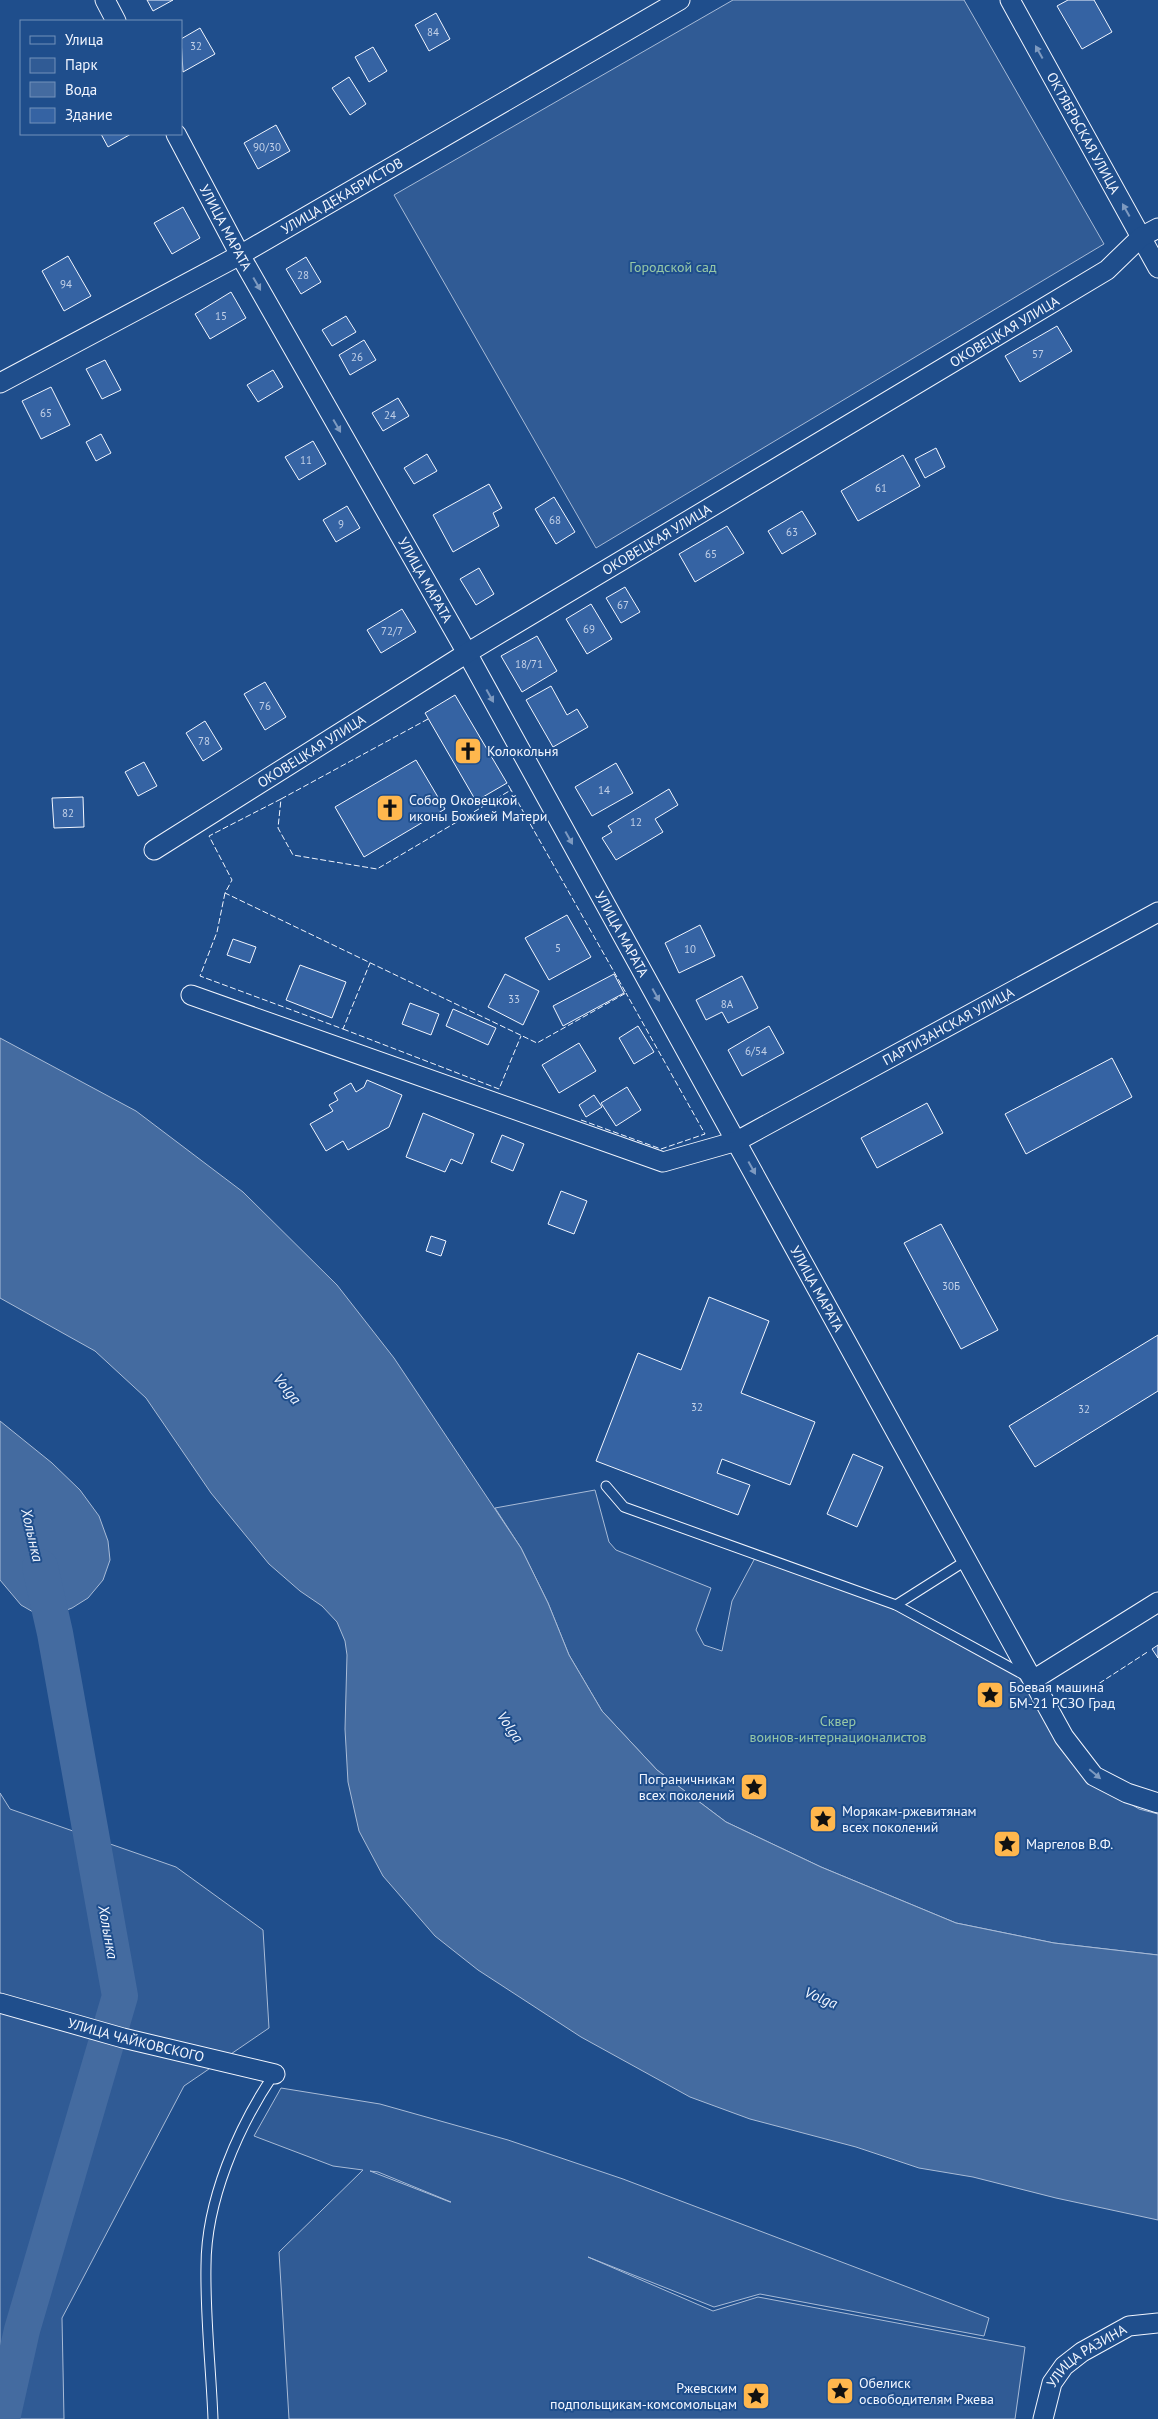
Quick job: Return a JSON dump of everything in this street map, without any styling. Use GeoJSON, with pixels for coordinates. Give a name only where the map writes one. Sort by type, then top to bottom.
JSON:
{"type":"FeatureCollection","features":[{"type":"Feature","properties":{"kind":"street"},"geometry":{"type":"LineString","coordinates":[[105,0],[115,20]]}},
{"type":"Feature","properties":{"kind":"street","name":"УЛИЦА ДЕКАБРИСТОВ"},"geometry":{"type":"LineString","coordinates":[[0,383],[240,255],[680,0]]}},
{"type":"Feature","properties":{"kind":"street","name":"ОКТЯБРЬСКАЯ УЛИЦА"},"geometry":{"type":"LineString","coordinates":[[1010,0],[1158,268]]}},
{"type":"Feature","properties":{"kind":"street","name":"УЛИЦА МАРАТА"},"geometry":{"type":"LineString","coordinates":[[177,135],[240,255],[466,653],[737,1141],[1064,1737],[1094,1776],[1127,1793],[1158,1803]]}},
{"type":"Feature","properties":{"kind":"street","name":"ОКОВЕЦКАЯ УЛИЦА"},"geometry":{"type":"LineString","coordinates":[[154,850],[466,653],[1108,270],[1141,237],[1158,228]]}},
{"type":"Feature","properties":{"kind":"street","name":"ПАРТИЗАНСКАЯ УЛИЦА"},"geometry":{"type":"LineString","coordinates":[[191,995],[663,1162],[737,1141],[1158,912]]}},
{"type":"Feature","properties":{"kind":"street"},"geometry":{"type":"LineString","coordinates":[[1032,1680],[1158,1602]]}},
{"type":"Feature","properties":{"kind":"street","name":"УЛИЦА ЧАЙКОВСКОГО"},"geometry":{"type":"LineString","coordinates":[[0,2003],[123,2038],[275,2074]]}},
{"type":"Feature","properties":{"kind":"street","name":"УЛИЦА РАЗИНА"},"geometry":{"type":"LineString","coordinates":[[1043,2419],[1052,2383],[1064,2366],[1082,2352],[1129,2326],[1158,2323]]}},
{"type":"Feature","properties":{"kind":"lane"},"geometry":{"type":"LineString","coordinates":[[606,1486],[624,1507],[896,1605],[1032,1680]]}},
{"type":"Feature","properties":{"kind":"lane"},"geometry":{"type":"LineString","coordinates":[[896,1605],[967,1560]]}},
{"type":"Feature","properties":{"kind":"lane"},"geometry":{"type":"LineString","coordinates":[[212,2419],[206,2264],[214,2205],[232,2154],[252,2111],[275,2074]]}},
{"type":"Feature","properties":{"kind":"green space","name":"Городской сад"},"geometry":{"type":"Polygon","coordinates":[[[733,0],[964,0],[1104,244],[596,548],[394,195],[733,0]]]}},
{"type":"Feature","properties":{"kind":"green space","name":"Сквер воинов-интернационалистов"},"geometry":{"type":"Polygon","coordinates":[[[595,1490],[609,1542],[616,1550],[711,1588],[696,1630],[704,1645],[722,1651],[732,1601],[755,1558],[892,1608],[1017,1675],[1096,1783],[1139,1809],[1158,1814],[1158,1955],[1054,1943],[956,1923],[821,1867],[726,1822],[657,1770],[602,1711],[569,1655],[548,1603],[521,1548],[495,1508],[595,1490]]]}},
{"type":"Feature","properties":{"kind":"green space"},"geometry":{"type":"Polygon","coordinates":[[[0,1793],[10,1809],[176,1867],[263,1930],[269,2028],[184,2086],[62,2318],[64,2419],[0,2419],[0,1793]]]}},
{"type":"Feature","properties":{"kind":"green space"},"geometry":{"type":"Polygon","coordinates":[[[281,2088],[380,2104],[508,2140],[623,2179],[989,2318],[984,2336],[760,2294],[714,2307],[588,2257],[713,2311],[758,2297],[1025,2347],[1015,2419],[289,2419],[279,2252],[363,2170],[333,2166],[254,2136],[281,2088]],[[370,2171],[451,2202],[378,2172],[370,2171]]]}},
{"type":"Feature","properties":{"kind":"water","name":"Volga"},"geometry":{"type":"Polygon","coordinates":[[[0,1038],[136,1111],[243,1192],[337,1285],[394,1358],[521,1548],[548,1603],[569,1655],[602,1711],[657,1770],[726,1822],[821,1867],[956,1923],[1054,1943],[1158,1955],[1158,2220],[1056,2198],[973,2177],[919,2168],[856,2147],[750,2119],[690,2097],[581,2037],[478,1970],[435,1936],[383,1876],[359,1831],[348,1782],[345,1729],[347,1655],[345,1641],[337,1622],[322,1606],[300,1591],[269,1564],[211,1493],[146,1398],[95,1351],[0,1298],[0,1038]]]}},
{"type":"Feature","properties":{"kind":"water"},"geometry":{"type":"Polygon","coordinates":[[[0,1421],[52,1463],[80,1490],[99,1516],[108,1541],[110,1560],[103,1580],[88,1598],[72,1608],[54,1615],[40,1616],[21,1605],[0,1580],[0,1421]]]}},
{"type":"Feature","properties":{"kind":"building"},"geometry":{"type":"Polygon","coordinates":[[[147,0],[173,0],[153,11],[147,0]]]}},
{"type":"Feature","properties":{"kind":"building"},"geometry":{"type":"Polygon","coordinates":[[[1068,0],[1094,0],[1112,32],[1082,49],[1057,6],[1068,0]]]}},
{"type":"Feature","properties":{"kind":"building"},"geometry":{"type":"Polygon","coordinates":[[[436,13],[450,39],[429,51],[415,25],[436,13]]]}},
{"type":"Feature","properties":{"kind":"building"},"geometry":{"type":"Polygon","coordinates":[[[200,28],[215,54],[183,72],[182,38],[200,28]]]}},
{"type":"Feature","properties":{"kind":"building"},"geometry":{"type":"Polygon","coordinates":[[[373,47],[387,71],[369,82],[355,57],[373,47]]]}},
{"type":"Feature","properties":{"kind":"building"},"geometry":{"type":"Polygon","coordinates":[[[349,77],[366,104],[350,115],[332,88],[349,77]]]}},
{"type":"Feature","properties":{"kind":"building"},"geometry":{"type":"Polygon","coordinates":[[[276,125],[290,151],[258,169],[244,143],[276,125]]]}},
{"type":"Feature","properties":{"kind":"building"},"geometry":{"type":"Polygon","coordinates":[[[102,135],[129,135],[108,147],[102,135]]]}},
{"type":"Feature","properties":{"kind":"building"},"geometry":{"type":"Polygon","coordinates":[[[183,207],[200,238],[172,254],[154,223],[183,207]]]}},
{"type":"Feature","properties":{"kind":"building"},"geometry":{"type":"Polygon","coordinates":[[[68,256],[91,296],[64,311],[42,271],[68,256]]]}},
{"type":"Feature","properties":{"kind":"building"},"geometry":{"type":"Polygon","coordinates":[[[306,257],[321,282],[301,294],[286,269],[306,257]]]}},
{"type":"Feature","properties":{"kind":"building"},"geometry":{"type":"Polygon","coordinates":[[[231,292],[246,318],[210,339],[195,314],[231,292]]]}},
{"type":"Feature","properties":{"kind":"building"},"geometry":{"type":"Polygon","coordinates":[[[346,316],[356,332],[332,346],[322,330],[346,316]]]}},
{"type":"Feature","properties":{"kind":"building"},"geometry":{"type":"Polygon","coordinates":[[[1057,326],[1072,351],[1020,382],[1005,356],[1057,326]]]}},
{"type":"Feature","properties":{"kind":"building"},"geometry":{"type":"Polygon","coordinates":[[[364,340],[376,360],[350,375],[339,355],[364,340]]]}},
{"type":"Feature","properties":{"kind":"building"},"geometry":{"type":"Polygon","coordinates":[[[105,360],[121,390],[102,399],[86,369],[105,360]]]}},
{"type":"Feature","properties":{"kind":"building"},"geometry":{"type":"Polygon","coordinates":[[[273,370],[283,387],[258,402],[247,385],[273,370]]]}},
{"type":"Feature","properties":{"kind":"building"},"geometry":{"type":"Polygon","coordinates":[[[51,387],[70,425],[41,439],[22,401],[51,387]]]}},
{"type":"Feature","properties":{"kind":"building"},"geometry":{"type":"Polygon","coordinates":[[[398,398],[409,416],[383,431],[372,413],[398,398]]]}},
{"type":"Feature","properties":{"kind":"building"},"geometry":{"type":"Polygon","coordinates":[[[101,434],[111,453],[96,461],[86,442],[101,434]]]}},
{"type":"Feature","properties":{"kind":"building"},"geometry":{"type":"Polygon","coordinates":[[[313,441],[326,464],[299,480],[285,457],[313,441]]]}},
{"type":"Feature","properties":{"kind":"building"},"geometry":{"type":"Polygon","coordinates":[[[936,448],[945,467],[925,478],[915,459],[936,448]]]}},
{"type":"Feature","properties":{"kind":"building"},"geometry":{"type":"Polygon","coordinates":[[[427,454],[437,471],[414,484],[404,468],[427,454]]]}},
{"type":"Feature","properties":{"kind":"building"},"geometry":{"type":"Polygon","coordinates":[[[903,455],[920,486],[858,521],[841,491],[903,455]]]}},
{"type":"Feature","properties":{"kind":"building"},"geometry":{"type":"Polygon","coordinates":[[[489,484],[502,508],[493,513],[499,526],[453,552],[433,515],[489,484]]]}},
{"type":"Feature","properties":{"kind":"building"},"geometry":{"type":"Polygon","coordinates":[[[554,497],[575,532],[556,544],[535,509],[554,497]]]}},
{"type":"Feature","properties":{"kind":"building"},"geometry":{"type":"Polygon","coordinates":[[[347,506],[360,528],[336,542],[323,520],[347,506]]]}},
{"type":"Feature","properties":{"kind":"building"},"geometry":{"type":"Polygon","coordinates":[[[802,511],[816,534],[782,554],[768,531],[802,511]]]}},
{"type":"Feature","properties":{"kind":"building"},"geometry":{"type":"Polygon","coordinates":[[[727,526],[744,553],[695,582],[679,554],[727,526]]]}},
{"type":"Feature","properties":{"kind":"building"},"geometry":{"type":"Polygon","coordinates":[[[479,568],[494,594],[476,605],[460,579],[479,568]]]}},
{"type":"Feature","properties":{"kind":"building"},"geometry":{"type":"Polygon","coordinates":[[[625,587],[640,612],[621,623],[606,598],[625,587]]]}},
{"type":"Feature","properties":{"kind":"building"},"geometry":{"type":"Polygon","coordinates":[[[591,604],[612,639],[587,654],[566,619],[591,604]]]}},
{"type":"Feature","properties":{"kind":"building"},"geometry":{"type":"Polygon","coordinates":[[[402,609],[416,632],[381,653],[367,630],[402,609]]]}},
{"type":"Feature","properties":{"kind":"building"},"geometry":{"type":"Polygon","coordinates":[[[537,636],[557,671],[522,692],[501,656],[537,636]]]}},
{"type":"Feature","properties":{"kind":"building"},"geometry":{"type":"Polygon","coordinates":[[[265,682],[286,717],[265,730],[244,694],[265,682]]]}},
{"type":"Feature","properties":{"kind":"building"},"geometry":{"type":"Polygon","coordinates":[[[551,686],[567,715],[577,709],[588,727],[553,747],[526,700],[551,686]]]}},
{"type":"Feature","properties":{"kind":"building","name":"Колокольня"},"geometry":{"type":"Polygon","coordinates":[[[455,695],[507,783],[476,801],[425,713],[455,695]]]}},
{"type":"Feature","properties":{"kind":"building"},"geometry":{"type":"Polygon","coordinates":[[[205,721],[222,749],[203,761],[186,733],[205,721]]]}},
{"type":"Feature","properties":{"kind":"building","name":"Собор Оковецкой иконы Божией Матери"},"geometry":{"type":"Polygon","coordinates":[[[416,760],[445,809],[364,857],[335,807],[416,760]]]}},
{"type":"Feature","properties":{"kind":"building"},"geometry":{"type":"Polygon","coordinates":[[[144,762],[157,786],[138,796],[125,772],[144,762]]]}},
{"type":"Feature","properties":{"kind":"building"},"geometry":{"type":"Polygon","coordinates":[[[616,763],[633,793],[592,816],[575,787],[616,763]]]}},
{"type":"Feature","properties":{"kind":"building"},"geometry":{"type":"Polygon","coordinates":[[[669,789],[678,805],[655,819],[663,832],[616,860],[602,838],[612,832],[608,826],[669,789]]]}},
{"type":"Feature","properties":{"kind":"building"},"geometry":{"type":"Polygon","coordinates":[[[83,797],[84,827],[54,828],[52,798],[83,797]]]}},
{"type":"Feature","properties":{"kind":"building"},"geometry":{"type":"Polygon","coordinates":[[[567,915],[591,957],[549,980],[525,938],[567,915]]]}},
{"type":"Feature","properties":{"kind":"building"},"geometry":{"type":"Polygon","coordinates":[[[700,925],[715,956],[679,973],[665,943],[700,925]]]}},
{"type":"Feature","properties":{"kind":"building"},"geometry":{"type":"Polygon","coordinates":[[[233,939],[256,947],[250,963],[227,955],[233,939]]]}},
{"type":"Feature","properties":{"kind":"building"},"geometry":{"type":"Polygon","coordinates":[[[300,965],[346,982],[332,1018],[286,1000],[300,965]]]}},
{"type":"Feature","properties":{"kind":"building"},"geometry":{"type":"Polygon","coordinates":[[[505,974],[539,991],[523,1025],[488,1007],[505,974]]]}},
{"type":"Feature","properties":{"kind":"building"},"geometry":{"type":"Polygon","coordinates":[[[614,974],[624,993],[563,1026],[553,1006],[614,974]]]}},
{"type":"Feature","properties":{"kind":"building"},"geometry":{"type":"Polygon","coordinates":[[[742,976],[758,1008],[728,1023],[722,1012],[706,1020],[696,1000],[742,976]]]}},
{"type":"Feature","properties":{"kind":"building"},"geometry":{"type":"Polygon","coordinates":[[[410,1003],[439,1014],[431,1035],[402,1024],[410,1003]]]}},
{"type":"Feature","properties":{"kind":"building"},"geometry":{"type":"Polygon","coordinates":[[[453,1009],[496,1028],[488,1045],[446,1026],[453,1009]]]}},
{"type":"Feature","properties":{"kind":"building"},"geometry":{"type":"Polygon","coordinates":[[[638,1026],[654,1052],[634,1064],[619,1038],[638,1026]]]}},
{"type":"Feature","properties":{"kind":"building"},"geometry":{"type":"Polygon","coordinates":[[[769,1026],[784,1053],[742,1076],[728,1050],[769,1026]]]}},
{"type":"Feature","properties":{"kind":"building"},"geometry":{"type":"Polygon","coordinates":[[[579,1043],[596,1071],[559,1093],[542,1065],[579,1043]]]}},
{"type":"Feature","properties":{"kind":"building"},"geometry":{"type":"Polygon","coordinates":[[[1112,1058],[1132,1097],[1026,1154],[1005,1114],[1112,1058]]]}},
{"type":"Feature","properties":{"kind":"building"},"geometry":{"type":"Polygon","coordinates":[[[367,1080],[402,1095],[389,1127],[348,1150],[343,1141],[326,1151],[310,1124],[333,1111],[329,1105],[338,1100],[334,1093],[351,1083],[356,1092],[364,1087],[367,1080]]]}},
{"type":"Feature","properties":{"kind":"building"},"geometry":{"type":"Polygon","coordinates":[[[627,1087],[641,1110],[616,1126],[601,1103],[627,1087]]]}},
{"type":"Feature","properties":{"kind":"building"},"geometry":{"type":"Polygon","coordinates":[[[594,1095],[602,1107],[586,1117],[579,1105],[594,1095]]]}},
{"type":"Feature","properties":{"kind":"building"},"geometry":{"type":"Polygon","coordinates":[[[927,1103],[943,1133],[877,1168],[861,1138],[927,1103]]]}},
{"type":"Feature","properties":{"kind":"building"},"geometry":{"type":"Polygon","coordinates":[[[423,1113],[474,1134],[462,1164],[451,1159],[445,1172],[406,1157],[423,1113]]]}},
{"type":"Feature","properties":{"kind":"building"},"geometry":{"type":"Polygon","coordinates":[[[502,1135],[524,1144],[513,1171],[491,1162],[502,1135]]]}},
{"type":"Feature","properties":{"kind":"building"},"geometry":{"type":"Polygon","coordinates":[[[561,1191],[587,1201],[574,1234],[548,1224],[561,1191]]]}},
{"type":"Feature","properties":{"kind":"building"},"geometry":{"type":"Polygon","coordinates":[[[941,1224],[998,1330],[961,1349],[904,1243],[941,1224]]]}},
{"type":"Feature","properties":{"kind":"building"},"geometry":{"type":"Polygon","coordinates":[[[431,1236],[446,1241],[441,1256],[426,1251],[431,1236]]]}},
{"type":"Feature","properties":{"kind":"building"},"geometry":{"type":"Polygon","coordinates":[[[709,1297],[769,1321],[741,1393],[815,1422],[790,1485],[722,1459],[717,1473],[750,1485],[738,1515],[596,1461],[638,1353],[681,1370],[709,1297]]]}},
{"type":"Feature","properties":{"kind":"building"},"geometry":{"type":"Polygon","coordinates":[[[1158,1335],[1158,1391],[1035,1467],[1009,1426],[1158,1335]]]}},
{"type":"Feature","properties":{"kind":"building"},"geometry":{"type":"Polygon","coordinates":[[[853,1454],[883,1467],[857,1527],[827,1514],[853,1454]]]}},
{"type":"Feature","properties":{"kind":"building"},"geometry":{"type":"Polygon","coordinates":[[[1158,1645],[1158,1658],[1152,1649],[1158,1645]]]}},
{"type":"Feature","properties":{"kind":"waterway","name":"Холынка"},"geometry":{"type":"LineString","coordinates":[[2,2419],[22,2330],[120,1996],[55,1633],[40,1567]]}},
{"type":"Feature","properties":{"kind":"fence"},"geometry":{"type":"LineString","coordinates":[[428,719],[281,799],[278,828],[293,855],[377,869],[511,790],[507,783]]}},
{"type":"Feature","properties":{"kind":"fence"},"geometry":{"type":"LineString","coordinates":[[281,799],[209,836],[232,880],[225,893],[537,1043],[626,993],[511,790]]}},
{"type":"Feature","properties":{"kind":"fence"},"geometry":{"type":"LineString","coordinates":[[225,893],[217,932],[200,976],[343,1029],[370,963]]}},
{"type":"Feature","properties":{"kind":"fence"},"geometry":{"type":"LineString","coordinates":[[581,1120],[661,1149],[705,1134],[626,993]]}},
{"type":"Feature","properties":{"kind":"fence"},"geometry":{"type":"LineString","coordinates":[[343,1029],[499,1089],[521,1036]]}},
{"type":"Feature","properties":{"kind":"fence"},"geometry":{"type":"LineString","coordinates":[[1092,1688],[1149,1651]]}},
{"type":"Feature","properties":{"kind":"place","name":"Колокольня"},"geometry":{"type":"Point","coordinates":[468,751]}},
{"type":"Feature","properties":{"kind":"place","name":"Собор Оковецкой иконы Божией Матери"},"geometry":{"type":"Point","coordinates":[390,808]}},
{"type":"Feature","properties":{"kind":"place","name":"Боевая машина БМ-21 РСЗО Град"},"geometry":{"type":"Point","coordinates":[990,1695]}},
{"type":"Feature","properties":{"kind":"place","name":"Пограничникам всех поколений"},"geometry":{"type":"Point","coordinates":[754,1787]}},
{"type":"Feature","properties":{"kind":"place","name":"Морякам-ржевитянам всех поколений"},"geometry":{"type":"Point","coordinates":[823,1819]}},
{"type":"Feature","properties":{"kind":"place","name":"Маргелов В.Ф."},"geometry":{"type":"Point","coordinates":[1007,1844]}},
{"type":"Feature","properties":{"kind":"place","name":"Обелиск освободителям Ржева"},"geometry":{"type":"Point","coordinates":[840,2391]}},
{"type":"Feature","properties":{"kind":"place","name":"Ржевским подпольщикам-комсомольцам"},"geometry":{"type":"Point","coordinates":[756,2396]}}]}
